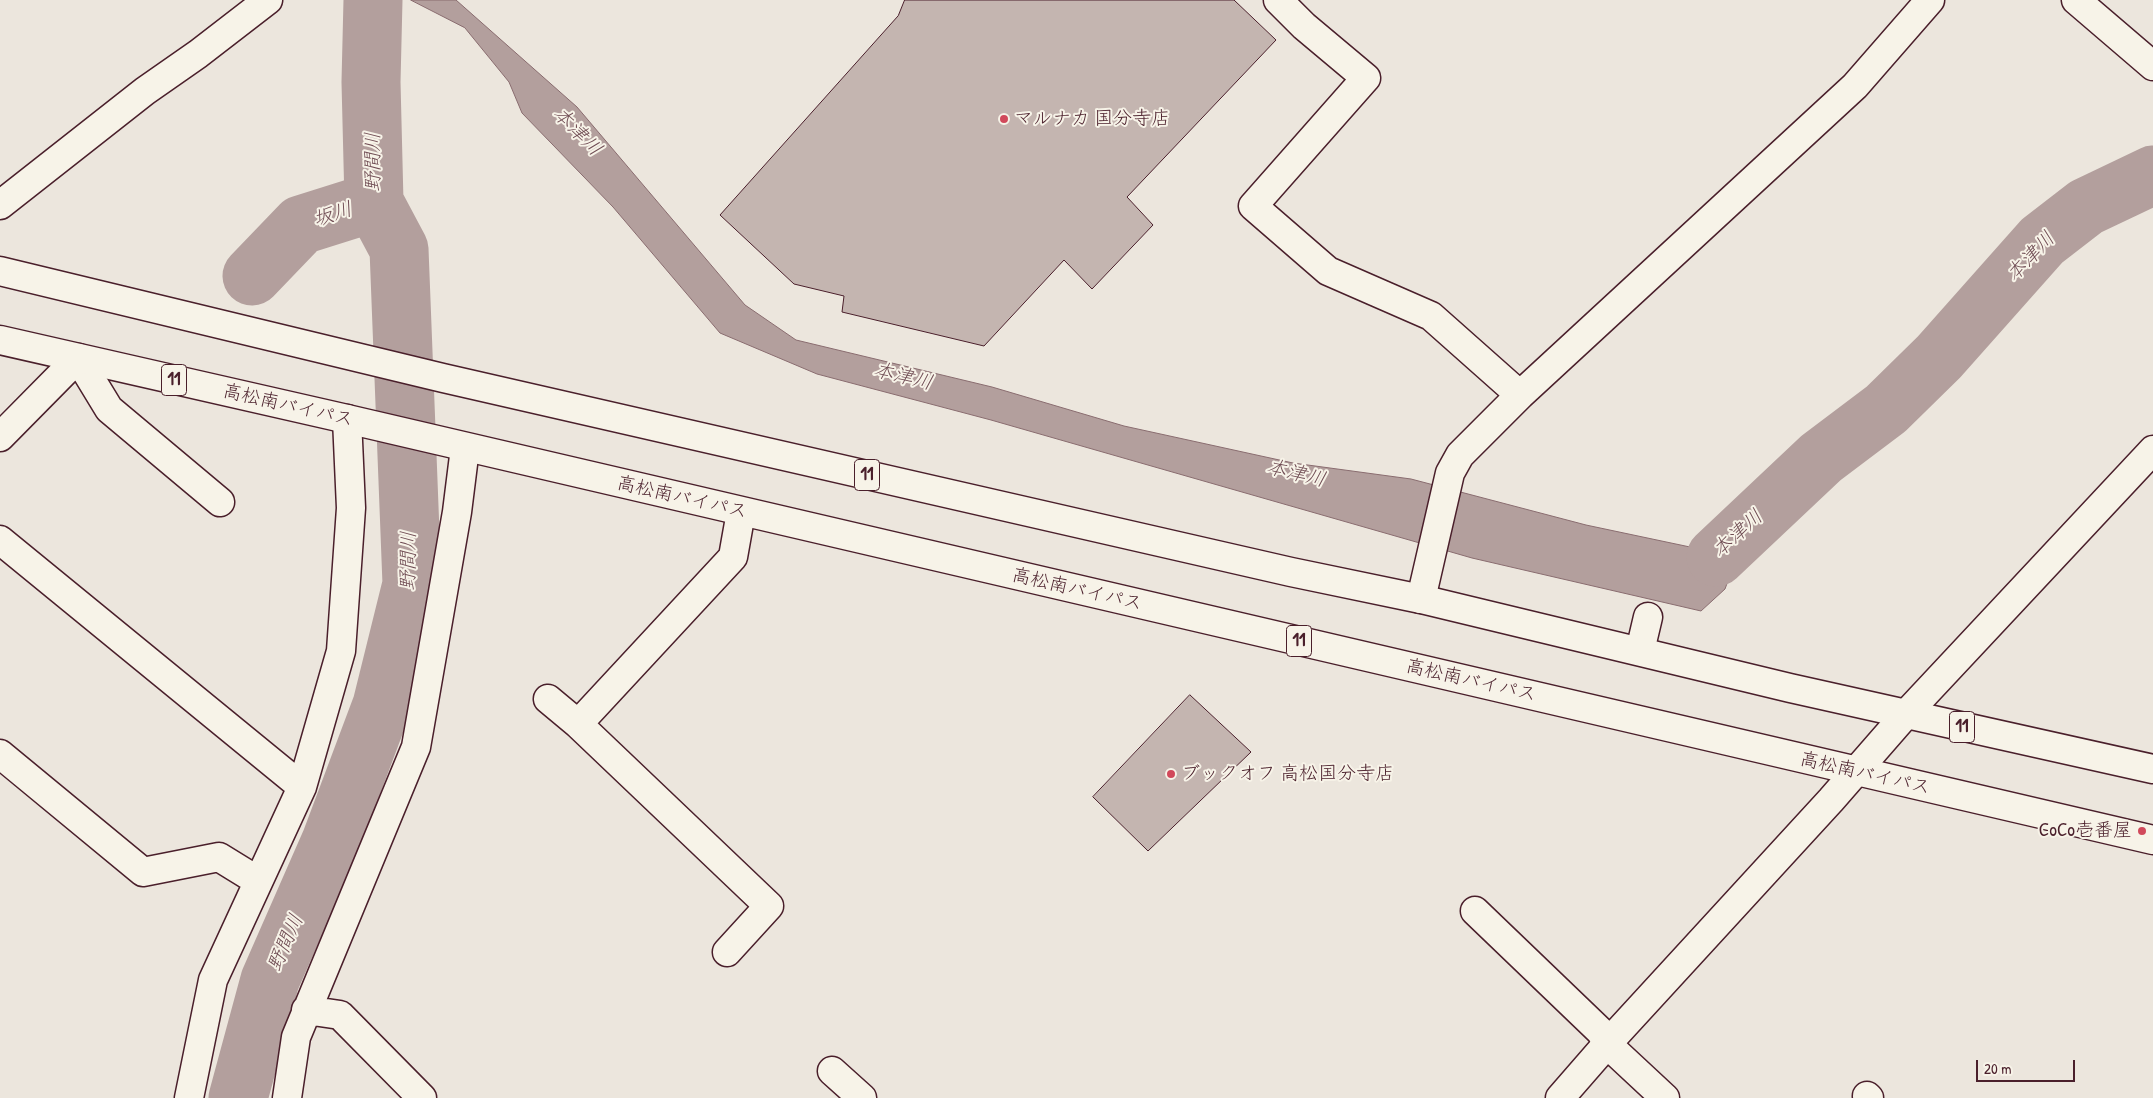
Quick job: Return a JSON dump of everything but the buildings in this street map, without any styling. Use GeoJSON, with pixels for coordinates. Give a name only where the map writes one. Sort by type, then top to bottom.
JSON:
{"type":"FeatureCollection","features":[{"type":"Feature","properties":{"kind":"main road"},"geometry":{"type":"LineString","coordinates":[[0,205],[144,91],[198,54],[268,0]]}},
{"type":"Feature","properties":{"kind":"main road"},"geometry":{"type":"LineString","coordinates":[[1278,0],[1304,26],[1366,78],[1253,206],[1328,271],[1431,316],[1520,395]]}},
{"type":"Feature","properties":{"kind":"main road"},"geometry":{"type":"LineString","coordinates":[[1421,599],[1450,474],[1460,455],[1520,395],[1854,86],[1930,0]]}},
{"type":"Feature","properties":{"kind":"main road"},"geometry":{"type":"LineString","coordinates":[[2076,0],[2150,58]]}},
{"type":"Feature","properties":{"kind":"main road","name":"11"},"geometry":{"type":"LineString","coordinates":[[0,271],[443,378],[1282,570],[1421,599],[1906,714],[2153,769]]}},
{"type":"Feature","properties":{"kind":"main road","name":"高松南バイパス"},"geometry":{"type":"LineString","coordinates":[[0,340],[347,419],[2153,840]]}},
{"type":"Feature","properties":{"kind":"main road"},"geometry":{"type":"LineString","coordinates":[[0,437],[78,358],[109,409],[220,502]]}},
{"type":"Feature","properties":{"kind":"main road"},"geometry":{"type":"LineString","coordinates":[[189,1098],[214,980],[302,787],[341,651],[351,508],[347,419]]}},
{"type":"Feature","properties":{"kind":"main road"},"geometry":{"type":"LineString","coordinates":[[287,1098],[296,1037],[416,747],[457,512],[455,445]]}},
{"type":"Feature","properties":{"kind":"main road"},"geometry":{"type":"LineString","coordinates":[[1560,1098],[1607,1044],[1831,800],[1906,714],[2153,450]]}},
{"type":"Feature","properties":{"kind":"main road"},"geometry":{"type":"LineString","coordinates":[[578,724],[733,557],[742,512]]}},
{"type":"Feature","properties":{"kind":"main road"},"geometry":{"type":"LineString","coordinates":[[0,540],[302,787]]}},
{"type":"Feature","properties":{"kind":"main road"},"geometry":{"type":"LineString","coordinates":[[1640,651],[1648,617]]}},
{"type":"Feature","properties":{"kind":"main road"},"geometry":{"type":"LineString","coordinates":[[548,699],[578,724],[769,906],[727,952]]}},
{"type":"Feature","properties":{"kind":"main road"},"geometry":{"type":"LineString","coordinates":[[0,754],[143,872],[218,857],[258,881]]}},
{"type":"Feature","properties":{"kind":"main road"},"geometry":{"type":"LineString","coordinates":[[1475,911],[1601,1032],[1607,1044],[1665,1098]]}},
{"type":"Feature","properties":{"kind":"main road"},"geometry":{"type":"LineString","coordinates":[[306,1010],[340,1015],[422,1098]]}},
{"type":"Feature","properties":{"kind":"main road"},"geometry":{"type":"LineString","coordinates":[[832,1071],[862,1098]]}},
{"type":"Feature","properties":{"kind":"water"},"geometry":{"type":"Polygon","coordinates":[[[411,0],[456,0],[577,107],[745,305],[796,340],[992,387],[1124,426],[1293,463],[1411,479],[1586,525],[1690,547],[1709,542],[1762,493],[1782,507],[1733,567],[1725,589],[1701,611],[1472,558],[991,420],[817,374],[720,333],[613,207],[522,113],[509,82],[465,28],[411,0]]]}},
{"type":"Feature","properties":{"kind":"waterway","name":"野間川"},"geometry":{"type":"LineString","coordinates":[[238,1098],[270,980],[331,841],[382,705],[412,584],[399,249],[374,202],[371,82],[373,0]]}},
{"type":"Feature","properties":{"kind":"waterway","name":"本津川"},"geometry":{"type":"LineString","coordinates":[[1716,557],[1821,458],[1886,409],[1939,357],[2042,241],[2086,207],[2153,175]]}},
{"type":"Feature","properties":{"kind":"waterway","name":"坂川"},"geometry":{"type":"LineString","coordinates":[[252,276],[301,225],[374,202]]}},
{"type":"Feature","properties":{"kind":"place","name":"マルナカ 国分寺店"},"geometry":{"type":"Point","coordinates":[1004,119]}},
{"type":"Feature","properties":{"kind":"place","name":"ブックオフ 高松国分寺店"},"geometry":{"type":"Point","coordinates":[1171,774]}},
{"type":"Feature","properties":{"kind":"place","name":"CoCo壱番屋"},"geometry":{"type":"Point","coordinates":[2142,831]}}]}
